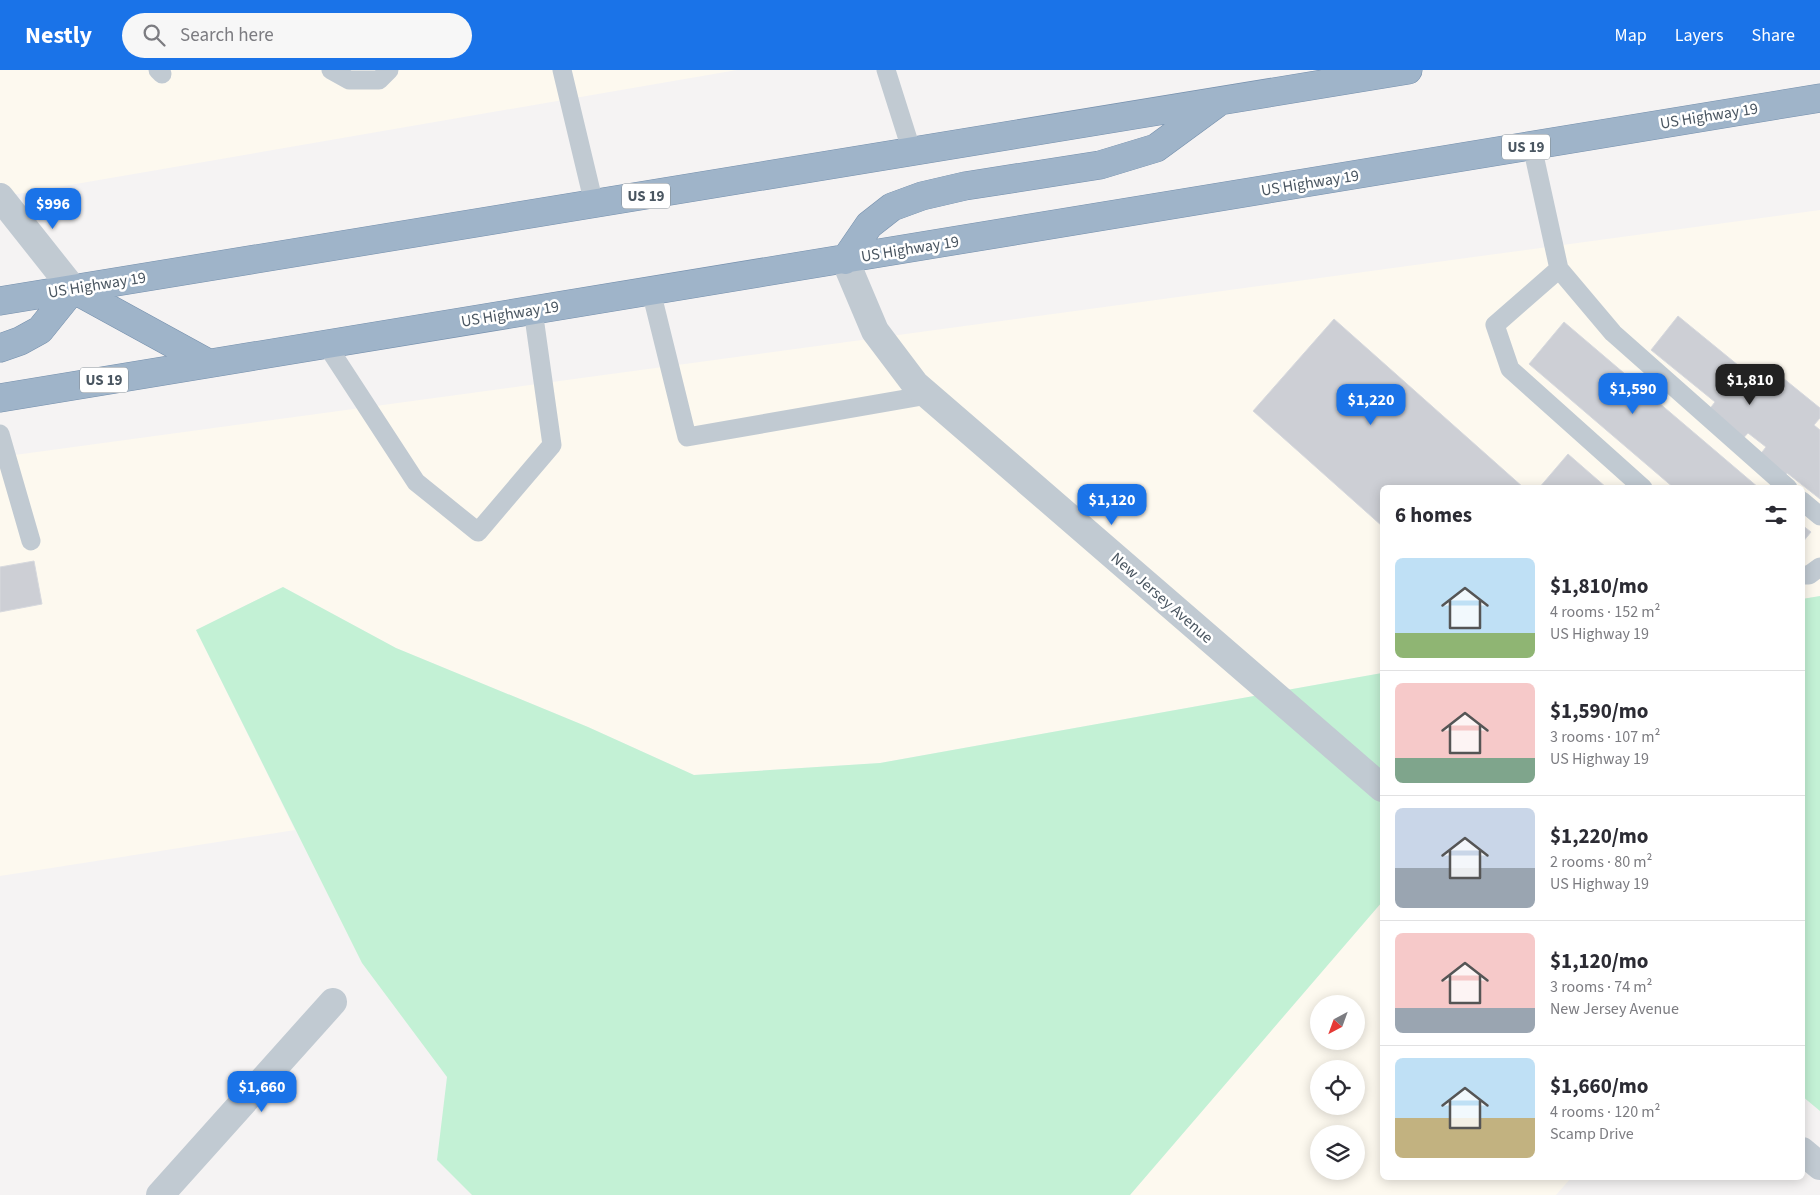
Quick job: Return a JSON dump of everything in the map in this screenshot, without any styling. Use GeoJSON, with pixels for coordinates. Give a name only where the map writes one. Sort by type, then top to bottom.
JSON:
{"type":"FeatureCollection","features":[{"type":"Feature","properties":{"kind":"highway","name":"US Highway 19"},"geometry":{"type":"LineString","coordinates":[[0,301],[1408,70]]}},
{"type":"Feature","properties":{"kind":"highway","name":"US Highway 19"},"geometry":{"type":"LineString","coordinates":[[0,398],[1820,98]]}},
{"type":"Feature","properties":{"kind":"highway"},"geometry":{"type":"LineString","coordinates":[[845,260],[869,225],[892,207],[922,196],[948,190],[1100,165],[1156,148],[1219,101]]}},
{"type":"Feature","properties":{"kind":"highway"},"geometry":{"type":"LineString","coordinates":[[0,348],[20,341],[40,330],[73,289],[208,363]]}},
{"type":"Feature","properties":{"kind":"street"},"geometry":{"type":"LineString","coordinates":[[0,197],[73,289]]}},
{"type":"Feature","properties":{"kind":"street","name":"New Jersey Avenue"},"geometry":{"type":"LineString","coordinates":[[845,260],[875,331],[909,377],[1380,786]]}},
{"type":"Feature","properties":{"kind":"street"},"geometry":{"type":"LineString","coordinates":[[160,1195],[333,1002]]}},
{"type":"Feature","properties":{"kind":"street"},"geometry":{"type":"LineString","coordinates":[[1805,1153],[1820,1166]]}},
{"type":"Feature","properties":{"kind":"lane"},"geometry":{"type":"LineString","coordinates":[[331,70],[349,80],[379,80],[389,70]]}},
{"type":"Feature","properties":{"kind":"lane"},"geometry":{"type":"LineString","coordinates":[[562,70],[594,204]]}},
{"type":"Feature","properties":{"kind":"lane"},"geometry":{"type":"LineString","coordinates":[[886,70],[912,152]]}},
{"type":"Feature","properties":{"kind":"lane"},"geometry":{"type":"LineString","coordinates":[[1532,146],[1559,269],[1612,333],[1785,485]]}},
{"type":"Feature","properties":{"kind":"lane"},"geometry":{"type":"LineString","coordinates":[[1559,269],[1495,325],[1510,369],[1640,485]]}},
{"type":"Feature","properties":{"kind":"lane"},"geometry":{"type":"LineString","coordinates":[[652,291],[687,437],[928,395]]}},
{"type":"Feature","properties":{"kind":"lane"},"geometry":{"type":"LineString","coordinates":[[326,344],[416,482],[478,532],[552,445],[533,310]]}},
{"type":"Feature","properties":{"kind":"lane"},"geometry":{"type":"LineString","coordinates":[[0,434],[31,541]]}},
{"type":"Feature","properties":{"kind":"lane"},"geometry":{"type":"LineString","coordinates":[[1805,504],[1820,516]]}},
{"type":"Feature","properties":{"kind":"lane"},"geometry":{"type":"LineString","coordinates":[[1805,575],[1809,575],[1820,567]]}},
{"type":"Feature","properties":{"kind":"shaded area"},"geometry":{"type":"Polygon","coordinates":[[[0,70],[737,70],[0,197],[0,70]]]}},
{"type":"Feature","properties":{"kind":"shaded area"},"geometry":{"type":"Polygon","coordinates":[[[1820,210],[1820,596],[1805,599],[1805,485],[1380,485],[1380,673],[880,763],[694,775],[588,727],[396,648],[283,587],[196,630],[295,830],[0,876],[0,457],[1820,210]]]}},
{"type":"Feature","properties":{"kind":"shaded area"},"geometry":{"type":"Polygon","coordinates":[[[1380,904],[1380,1180],[1569,1180],[1556,1195],[1130,1195],[1380,904]]]}},
{"type":"Feature","properties":{"kind":"green space"},"geometry":{"type":"Polygon","coordinates":[[[283,587],[396,648],[588,727],[694,775],[880,763],[1380,673],[1380,904],[1130,1195],[472,1195],[437,1160],[447,1077],[362,963],[196,630],[283,587]]]}},
{"type":"Feature","properties":{"kind":"green space"},"geometry":{"type":"Polygon","coordinates":[[[1820,596],[1820,1111],[1805,1098],[1805,598],[1820,596]]]}},
{"type":"Feature","properties":{"kind":"building"},"geometry":{"type":"Polygon","coordinates":[[[1678,316],[1772,393],[1783,378],[1820,408],[1820,418],[1814,425],[1820,430],[1820,499],[1805,487],[1805,485],[1802,485],[1787,473],[1780,481],[1755,461],[1766,447],[1748,433],[1738,444],[1704,416],[1715,402],[1651,350],[1678,316]]]}},
{"type":"Feature","properties":{"kind":"building"},"geometry":{"type":"Polygon","coordinates":[[[1334,319],[1521,485],[1380,485],[1380,524],[1253,411],[1334,319]]]}},
{"type":"Feature","properties":{"kind":"building"},"geometry":{"type":"Polygon","coordinates":[[[1564,322],[1755,485],[1670,485],[1529,364],[1564,322]]]}},
{"type":"Feature","properties":{"kind":"building"},"geometry":{"type":"Polygon","coordinates":[[[1568,454],[1604,485],[1542,485],[1568,454]]]}},
{"type":"Feature","properties":{"kind":"building"},"geometry":{"type":"Polygon","coordinates":[[[1805,527],[1811,532],[1805,539],[1805,527]]]}},
{"type":"Feature","properties":{"kind":"building"},"geometry":{"type":"Polygon","coordinates":[[[34,561],[42,604],[0,612],[0,567],[34,561]]]}}]}
